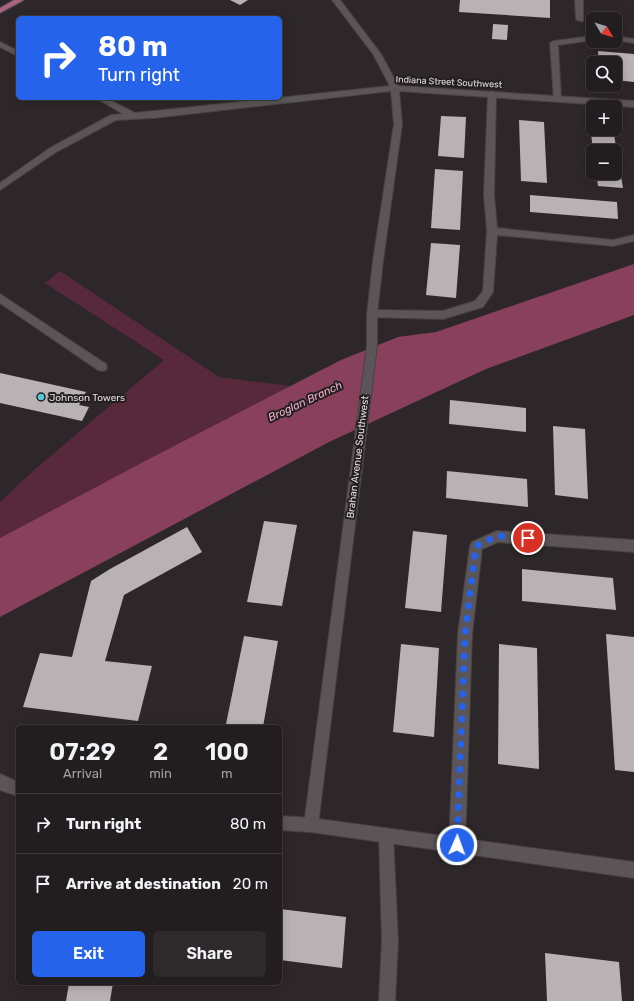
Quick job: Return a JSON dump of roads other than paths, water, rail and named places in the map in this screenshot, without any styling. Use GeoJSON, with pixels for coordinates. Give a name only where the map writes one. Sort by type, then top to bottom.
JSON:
{"type":"FeatureCollection","features":[{"type":"Feature","properties":{"kind":"main road"},"geometry":{"type":"LineString","coordinates":[[0,11],[20,0]]}},
{"type":"Feature","properties":{"kind":"street"},"geometry":{"type":"LineString","coordinates":[[336,0],[377,54],[395,88]]}},
{"type":"Feature","properties":{"kind":"street"},"geometry":{"type":"LineString","coordinates":[[579,0],[580,19]]}},
{"type":"Feature","properties":{"kind":"street"},"geometry":{"type":"LineString","coordinates":[[558,98],[554,43],[586,39]]}},
{"type":"Feature","properties":{"kind":"street"},"geometry":{"type":"LineString","coordinates":[[622,39],[634,41]]}},
{"type":"Feature","properties":{"kind":"street"},"geometry":{"type":"LineString","coordinates":[[0,44],[16,53]]}},
{"type":"Feature","properties":{"kind":"street","name":"Indiana Street Southwest"},"geometry":{"type":"LineString","coordinates":[[0,188],[53,150],[114,117],[395,88],[634,104]]}},
{"type":"Feature","properties":{"kind":"street","name":"Brahan Avenue Southwest"},"geometry":{"type":"LineString","coordinates":[[310,825],[372,346],[372,314],[378,261],[398,124],[395,88]]}},
{"type":"Feature","properties":{"kind":"street"},"geometry":{"type":"LineString","coordinates":[[372,314],[443,315],[480,304],[488,292],[492,231],[489,195],[492,94]]}},
{"type":"Feature","properties":{"kind":"street"},"geometry":{"type":"LineString","coordinates":[[104,100],[134,116]]}},
{"type":"Feature","properties":{"kind":"street"},"geometry":{"type":"LineString","coordinates":[[492,231],[613,243],[634,238]]}},
{"type":"Feature","properties":{"kind":"street"},"geometry":{"type":"LineString","coordinates":[[0,298],[102,367]]}},
{"type":"Feature","properties":{"kind":"street"},"geometry":{"type":"LineString","coordinates":[[457,845],[465,634],[476,546],[497,536],[634,546]]}},
{"type":"Feature","properties":{"kind":"street"},"geometry":{"type":"LineString","coordinates":[[0,781],[6,785],[16,788]]}},
{"type":"Feature","properties":{"kind":"street"},"geometry":{"type":"LineString","coordinates":[[282,823],[310,825],[386,835],[634,870]]}},
{"type":"Feature","properties":{"kind":"street"},"geometry":{"type":"LineString","coordinates":[[386,835],[390,941],[387,1001]]}},
{"type":"Feature","properties":{"kind":"water","name":"Broglan Branch"},"geometry":{"type":"Polygon","coordinates":[[[634,264],[634,315],[486,369],[329,442],[0,617],[0,538],[341,360],[398,337],[436,332],[634,264]]]}},
{"type":"Feature","properties":{"kind":"place","name":"Johnson Towers"},"geometry":{"type":"Point","coordinates":[41,397]}}]}
